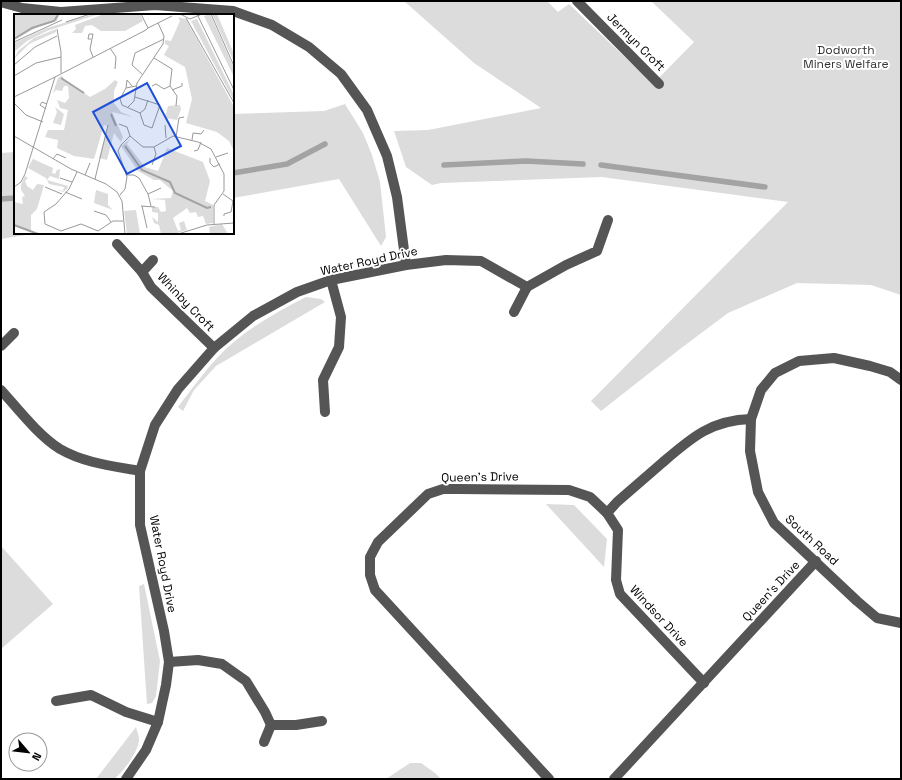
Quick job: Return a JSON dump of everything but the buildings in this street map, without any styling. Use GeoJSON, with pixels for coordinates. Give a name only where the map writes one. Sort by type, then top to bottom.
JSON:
{"type":"FeatureCollection","features":[{"type":"Feature","properties":{"kind":"street","name":"Jermyn Croft"},"geometry":{"type":"LineString","coordinates":[[577,1],[659,84]]}},
{"type":"Feature","properties":{"kind":"street"},"geometry":{"type":"LineString","coordinates":[[1,2],[22,8],[61,12],[155,3],[233,11],[272,25],[309,47],[341,74],[367,110],[387,156],[396,197],[406,265]]}},
{"type":"Feature","properties":{"kind":"street"},"geometry":{"type":"LineString","coordinates":[[514,312],[527,288],[566,265],[597,251],[608,220]]}},
{"type":"Feature","properties":{"kind":"street","name":"Whinby Croft"},"geometry":{"type":"LineString","coordinates":[[117,244],[142,272],[151,287],[214,348]]}},
{"type":"Feature","properties":{"kind":"street","name":"Whinby Croft"},"geometry":{"type":"LineString","coordinates":[[142,272],[154,260]]}},
{"type":"Feature","properties":{"kind":"street","name":"Water Royd Drive"},"geometry":{"type":"LineString","coordinates":[[129,778],[146,750],[158,722],[166,685],[168,662],[164,631],[140,524],[140,471],[155,425],[178,389],[214,348],[252,316],[297,292],[331,280],[406,265],[446,260],[481,261],[527,288]]}},
{"type":"Feature","properties":{"kind":"street"},"geometry":{"type":"LineString","coordinates":[[325,412],[323,380],[339,347],[341,317],[331,280]]}},
{"type":"Feature","properties":{"kind":"street"},"geometry":{"type":"LineString","coordinates":[[1,346],[14,333]]}},
{"type":"Feature","properties":{"kind":"street","name":"South Road"},"geometry":{"type":"LineString","coordinates":[[901,380],[890,372],[834,358],[799,361],[775,373],[761,390],[751,419],[750,451],[758,492],[774,523],[877,618],[901,623]]}},
{"type":"Feature","properties":{"kind":"street"},"geometry":{"type":"LineString","coordinates":[[1,390],[37,430],[60,449],[80,458],[102,464],[140,471]]}},
{"type":"Feature","properties":{"kind":"street"},"geometry":{"type":"LineString","coordinates":[[607,513],[617,502],[691,439],[709,428],[736,419],[751,419]]}},
{"type":"Feature","properties":{"kind":"street","name":"Queen's Drive"},"geometry":{"type":"LineString","coordinates":[[549,779],[375,590],[370,576],[370,557],[378,542],[428,494],[442,489],[569,490],[590,497],[607,513]]}},
{"type":"Feature","properties":{"kind":"street","name":"Windsor Drive"},"geometry":{"type":"LineString","coordinates":[[607,513],[618,530],[616,580],[620,594],[704,683]]}},
{"type":"Feature","properties":{"kind":"street","name":"Queen's Drive"},"geometry":{"type":"LineString","coordinates":[[614,779],[816,561]]}},
{"type":"Feature","properties":{"kind":"street"},"geometry":{"type":"LineString","coordinates":[[168,662],[198,660],[222,664],[246,681],[265,712],[271,725],[264,742]]}},
{"type":"Feature","properties":{"kind":"street"},"geometry":{"type":"LineString","coordinates":[[56,701],[91,695],[126,712],[158,722]]}},
{"type":"Feature","properties":{"kind":"street"},"geometry":{"type":"LineString","coordinates":[[271,725],[296,725],[322,721]]}},
{"type":"Feature","properties":{"kind":"green space","name":"Dodworth Miners Welfare"},"geometry":{"type":"Polygon","coordinates":[[[404,1],[547,1],[558,12],[569,4],[653,84],[694,42],[651,1],[901,1],[901,295],[871,285],[797,283],[728,313],[601,411],[591,401],[788,202],[602,177],[441,183],[432,185],[406,167],[394,131],[428,130],[541,108],[474,63],[404,1]]]}},
{"type":"Feature","properties":{"kind":"green space"},"geometry":{"type":"Polygon","coordinates":[[[345,104],[363,133],[372,155],[380,182],[386,237],[381,246],[339,179],[234,198],[234,114],[324,111],[345,104]]]}},
{"type":"Feature","properties":{"kind":"green space"},"geometry":{"type":"Polygon","coordinates":[[[14,152],[14,234],[31,234],[1,239],[1,153],[14,152]]]}},
{"type":"Feature","properties":{"kind":"green space"},"geometry":{"type":"Polygon","coordinates":[[[306,297],[321,299],[325,302],[216,366],[194,390],[183,411],[178,407],[198,381],[227,348],[248,331],[271,316],[306,297]]]}},
{"type":"Feature","properties":{"kind":"green space"},"geometry":{"type":"Polygon","coordinates":[[[546,504],[574,505],[607,539],[604,567],[546,504]]]}},
{"type":"Feature","properties":{"kind":"green space"},"geometry":{"type":"Polygon","coordinates":[[[1,546],[53,604],[1,649],[1,546]]]}},
{"type":"Feature","properties":{"kind":"green space"},"geometry":{"type":"Polygon","coordinates":[[[144,584],[160,661],[156,696],[152,703],[147,704],[139,586],[144,584]]]}},
{"type":"Feature","properties":{"kind":"green space"},"geometry":{"type":"Polygon","coordinates":[[[136,727],[139,738],[138,745],[126,766],[114,779],[96,779],[136,727]]]}},
{"type":"Feature","properties":{"kind":"green space"},"geometry":{"type":"Polygon","coordinates":[[[410,763],[421,763],[441,779],[386,779],[410,763]]]}},
{"type":"Feature","properties":{"kind":"waterway"},"geometry":{"type":"LineString","coordinates":[[234,173],[287,164],[325,144]]}},
{"type":"Feature","properties":{"kind":"waterway"},"geometry":{"type":"LineString","coordinates":[[444,165],[526,161],[583,164]]}},
{"type":"Feature","properties":{"kind":"waterway"},"geometry":{"type":"LineString","coordinates":[[601,165],[765,187]]}},
{"type":"Feature","properties":{"kind":"waterway"},"geometry":{"type":"LineString","coordinates":[[1,199],[14,198]]}}]}
